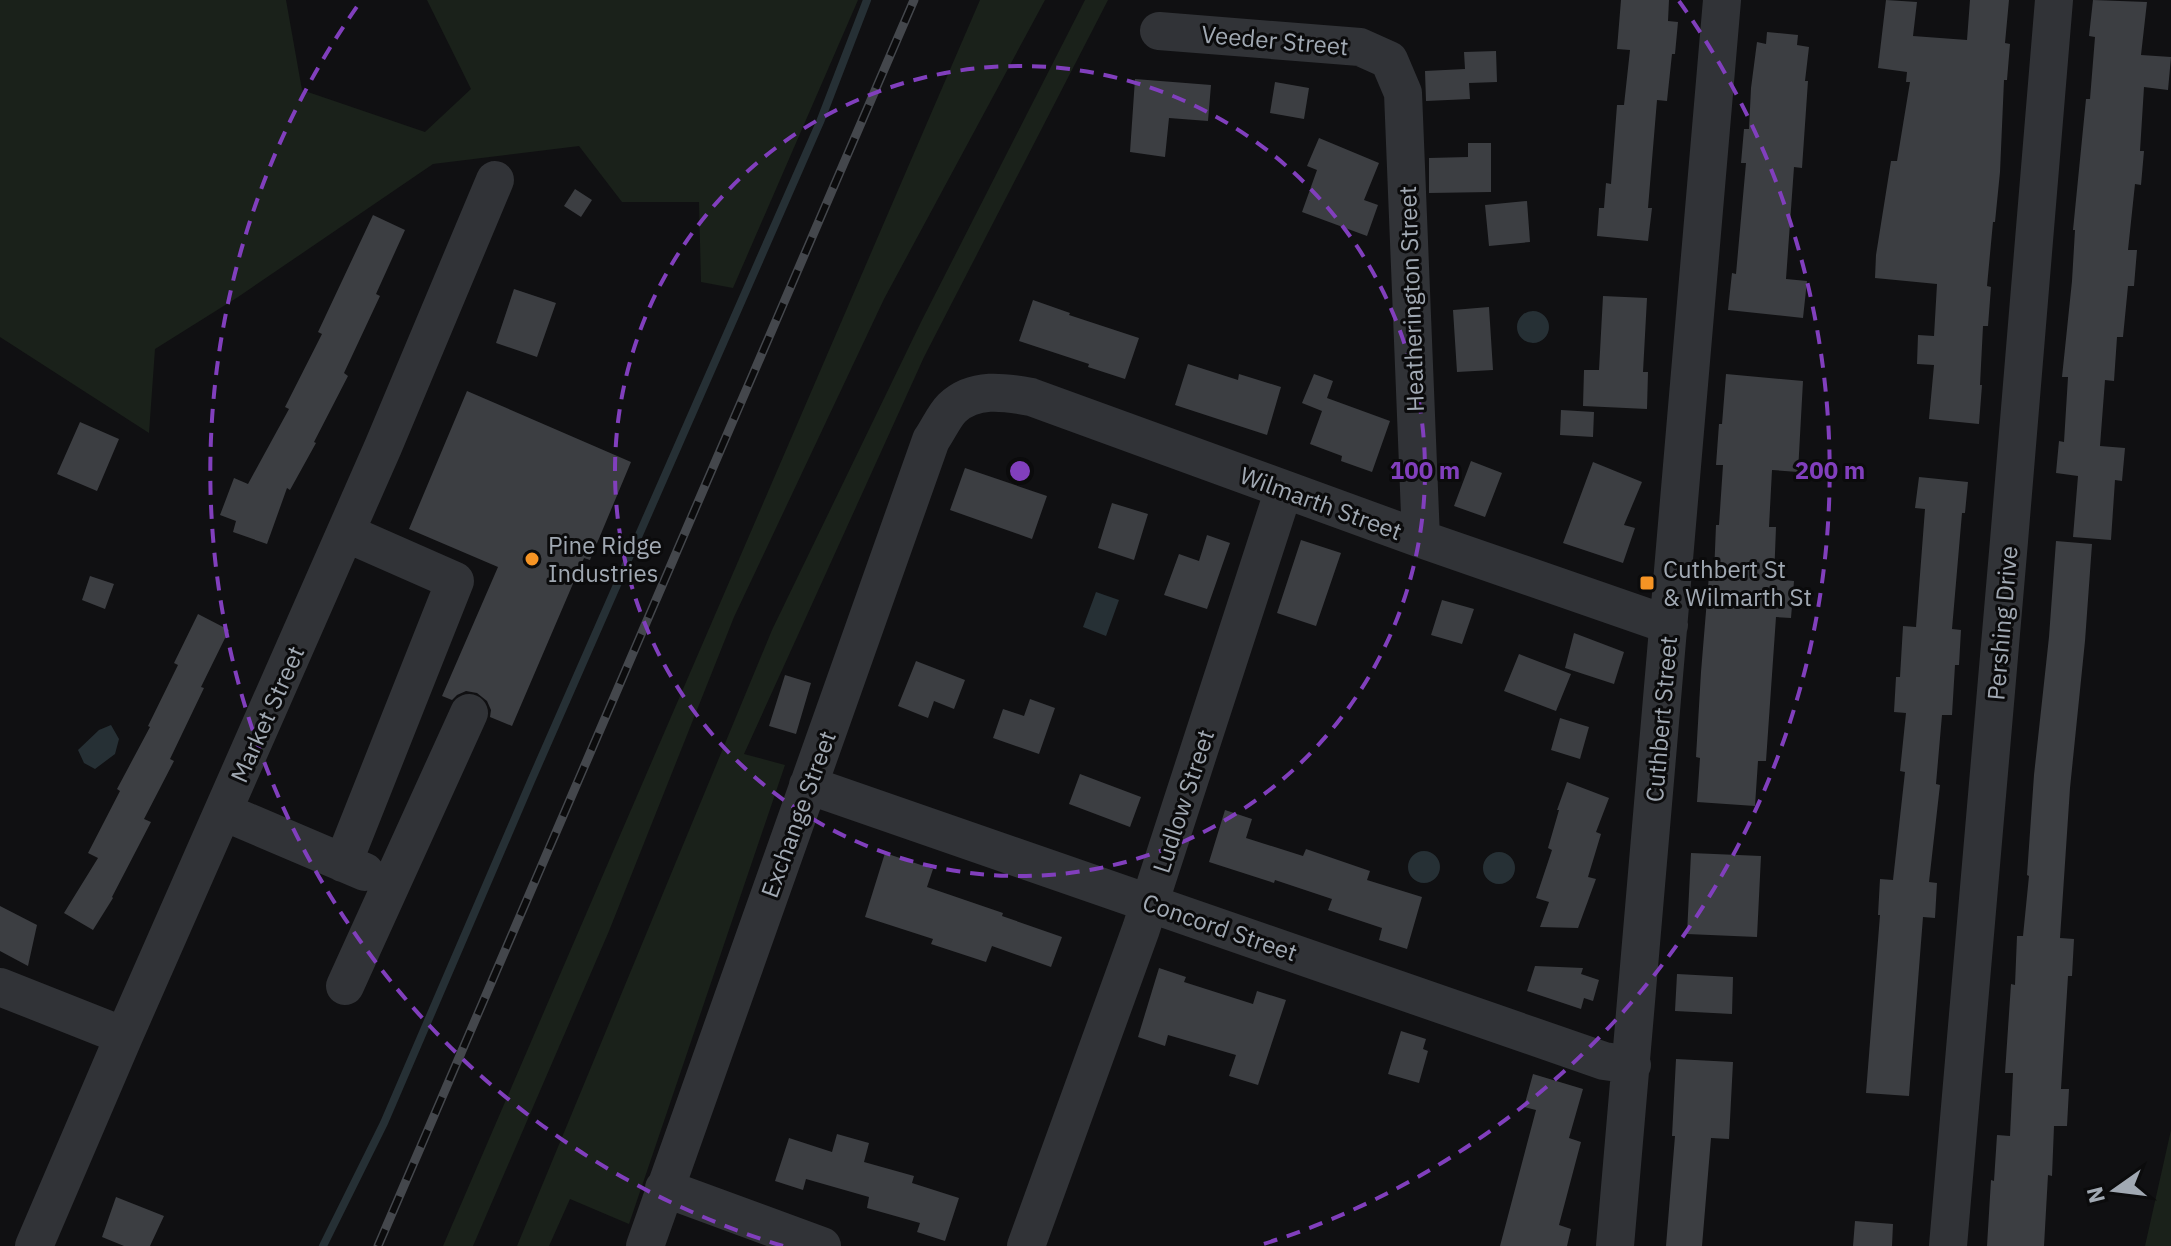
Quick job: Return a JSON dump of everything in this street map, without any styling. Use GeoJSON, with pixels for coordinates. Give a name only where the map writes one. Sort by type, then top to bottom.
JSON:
{"type":"FeatureCollection","features":[{"type":"Feature","properties":{"kind":"street","name":"Cuthbert Street"},"geometry":{"type":"LineString","coordinates":[[1615,1246],[1722,0]]}},
{"type":"Feature","properties":{"kind":"street","name":"Pershing Drive"},"geometry":{"type":"LineString","coordinates":[[1948,1246],[2054,0]]}},
{"type":"Feature","properties":{"kind":"street","name":"Veeder Street"},"geometry":{"type":"LineString","coordinates":[[1159,31],[1360,47],[1389,60]]}},
{"type":"Feature","properties":{"kind":"street","name":"Heatherington Street"},"geometry":{"type":"LineString","coordinates":[[1389,60],[1403,93],[1421,539]]}},
{"type":"Feature","properties":{"kind":"street","name":"Market Street"},"geometry":{"type":"LineString","coordinates":[[34,1246],[346,533],[495,180]]}},
{"type":"Feature","properties":{"kind":"street","name":"Wilmarth Street"},"geometry":{"type":"LineString","coordinates":[[971,395],[1003,392],[1031,397],[1421,539],[1669,625]]}},
{"type":"Feature","properties":{"kind":"street","name":"Exchange Street"},"geometry":{"type":"LineString","coordinates":[[645,1246],[931,440],[951,409],[971,395]]}},
{"type":"Feature","properties":{"kind":"street","name":"Ludlow Street"},"geometry":{"type":"LineString","coordinates":[[1026,1246],[1149,903],[1284,489]]}},
{"type":"Feature","properties":{"kind":"street"},"geometry":{"type":"LineString","coordinates":[[343,863],[455,581],[346,533]]}},
{"type":"Feature","properties":{"kind":"street"},"geometry":{"type":"LineString","coordinates":[[345,986],[469,713]]}},
{"type":"Feature","properties":{"kind":"street","name":"Concord Street"},"geometry":{"type":"LineString","coordinates":[[808,785],[1604,1061],[1632,1065]]}},
{"type":"Feature","properties":{"kind":"street"},"geometry":{"type":"LineString","coordinates":[[224,812],[391,883]]}},
{"type":"Feature","properties":{"kind":"street"},"geometry":{"type":"LineString","coordinates":[[0,987],[124,1036]]}},
{"type":"Feature","properties":{"kind":"street"},"geometry":{"type":"LineString","coordinates":[[664,1188],[822,1246]]}},
{"type":"Feature","properties":{"kind":"shaded area"},"geometry":{"type":"Polygon","coordinates":[[[0,0],[286,0],[302,90],[425,132],[471,89],[427,0],[858,0],[733,288],[701,282],[699,202],[622,202],[579,146],[433,164],[238,297],[155,349],[149,433],[0,337],[0,0]]]}},
{"type":"Feature","properties":{"kind":"shaded area"},"geometry":{"type":"Polygon","coordinates":[[[980,0],[1045,0],[884,299],[734,617],[609,931],[473,1246],[443,1246],[980,0]]]}},
{"type":"Feature","properties":{"kind":"shaded area"},"geometry":{"type":"Polygon","coordinates":[[[1085,0],[1108,0],[924,357],[744,754],[785,765],[629,1224],[570,1199],[549,1246],[517,1246],[772,630],[921,322],[1085,0]]]}},
{"type":"Feature","properties":{"kind":"shaded area"},"geometry":{"type":"Polygon","coordinates":[[[1533,311],[1545,315],[1549,327],[1545,339],[1533,343],[1521,339],[1517,327],[1521,315],[1533,311]]]}},
{"type":"Feature","properties":{"kind":"shaded area"},"geometry":{"type":"Polygon","coordinates":[[[1096,592],[1119,600],[1106,636],[1083,627],[1096,592]]]}},
{"type":"Feature","properties":{"kind":"shaded area"},"geometry":{"type":"Polygon","coordinates":[[[111,725],[119,739],[115,754],[95,769],[84,763],[78,750],[99,730],[111,725]]]}},
{"type":"Feature","properties":{"kind":"shaded area"},"geometry":{"type":"Polygon","coordinates":[[[1424,851],[1435,856],[1440,867],[1435,878],[1424,883],[1413,878],[1408,867],[1413,856],[1424,851]]]}},
{"type":"Feature","properties":{"kind":"shaded area"},"geometry":{"type":"Polygon","coordinates":[[[1499,852],[1511,856],[1515,868],[1511,880],[1499,884],[1487,880],[1483,868],[1487,856],[1499,852]]]}},
{"type":"Feature","properties":{"kind":"shaded area"},"geometry":{"type":"Polygon","coordinates":[[[2171,1130],[2171,1246],[2145,1246],[2171,1130]]]}},
{"type":"Feature","properties":{"kind":"building"},"geometry":{"type":"Polygon","coordinates":[[[1621,0],[1669,0],[1668,21],[1678,22],[1667,101],[1657,100],[1648,241],[1597,236],[1599,208],[1604,208],[1606,183],[1611,184],[1617,105],[1624,105],[1630,50],[1617,49],[1621,0]]]}},
{"type":"Feature","properties":{"kind":"building"},"geometry":{"type":"Polygon","coordinates":[[[1886,0],[1917,2],[1913,36],[1967,40],[1970,0],[2009,0],[2005,43],[2010,44],[2007,80],[2004,80],[2000,172],[1987,286],[1991,287],[1988,326],[1983,326],[1979,424],[1929,419],[1934,365],[1917,364],[1918,335],[1934,336],[1937,284],[1875,278],[1891,161],[1897,161],[1910,82],[1906,82],[1907,72],[1878,68],[1886,0]]]}},
{"type":"Feature","properties":{"kind":"building"},"geometry":{"type":"Polygon","coordinates":[[[2093,0],[2147,2],[2141,55],[2171,57],[2168,90],[2144,87],[2141,185],[2135,184],[2128,250],[2137,250],[2134,286],[2128,286],[2123,337],[2117,337],[2114,381],[2105,380],[2100,446],[2125,448],[2122,481],[2115,480],[2111,540],[2073,537],[2078,476],[2056,473],[2059,441],[2064,442],[2068,377],[2062,377],[2086,99],[2090,99],[2095,37],[2089,36],[2093,0]]]}},
{"type":"Feature","properties":{"kind":"building"},"geometry":{"type":"Polygon","coordinates":[[[1767,32],[1798,35],[1797,45],[1809,47],[1802,168],[1794,167],[1786,279],[1807,281],[1803,318],[1728,310],[1732,273],[1736,274],[1746,163],[1741,163],[1744,129],[1749,129],[1757,42],[1766,44],[1767,32]]]}},
{"type":"Feature","properties":{"kind":"building"},"geometry":{"type":"Polygon","coordinates":[[[1496,51],[1497,82],[1469,83],[1470,99],[1426,101],[1425,71],[1465,69],[1464,52],[1496,51]]]}},
{"type":"Feature","properties":{"kind":"building"},"geometry":{"type":"Polygon","coordinates":[[[1135,79],[1211,85],[1208,121],[1169,118],[1165,157],[1130,152],[1135,79]]]}},
{"type":"Feature","properties":{"kind":"building"},"geometry":{"type":"Polygon","coordinates":[[[1275,82],[1309,88],[1304,119],[1270,113],[1275,82]]]}},
{"type":"Feature","properties":{"kind":"building"},"geometry":{"type":"Polygon","coordinates":[[[1319,138],[1379,163],[1364,200],[1378,205],[1367,236],[1302,212],[1317,170],[1307,166],[1319,138]]]}},
{"type":"Feature","properties":{"kind":"building"},"geometry":{"type":"Polygon","coordinates":[[[1468,143],[1491,143],[1491,192],[1429,193],[1429,158],[1468,157],[1468,143]]]}},
{"type":"Feature","properties":{"kind":"building"},"geometry":{"type":"Polygon","coordinates":[[[575,189],[592,200],[581,217],[564,206],[575,189]]]}},
{"type":"Feature","properties":{"kind":"building"},"geometry":{"type":"Polygon","coordinates":[[[1527,201],[1530,242],[1489,246],[1485,205],[1527,201]]]}},
{"type":"Feature","properties":{"kind":"building"},"geometry":{"type":"Polygon","coordinates":[[[373,215],[405,230],[376,294],[380,296],[344,373],[348,376],[316,443],[290,490],[287,488],[267,544],[233,532],[236,521],[220,515],[234,478],[248,484],[289,409],[285,407],[322,334],[318,332],[373,215]]]}},
{"type":"Feature","properties":{"kind":"building"},"geometry":{"type":"Polygon","coordinates":[[[514,289],[556,303],[537,357],[496,343],[514,289]]]}},
{"type":"Feature","properties":{"kind":"building"},"geometry":{"type":"Polygon","coordinates":[[[1603,296],[1647,298],[1643,372],[1648,372],[1647,409],[1583,406],[1584,370],[1599,370],[1603,296]]]}},
{"type":"Feature","properties":{"kind":"building"},"geometry":{"type":"Polygon","coordinates":[[[1033,300],[1139,338],[1125,379],[1019,341],[1033,300]]]}},
{"type":"Feature","properties":{"kind":"building"},"geometry":{"type":"Polygon","coordinates":[[[1489,307],[1493,370],[1457,372],[1453,310],[1489,307]]]}},
{"type":"Feature","properties":{"kind":"building"},"geometry":{"type":"Polygon","coordinates":[[[1188,364],[1238,380],[1239,374],[1281,387],[1267,435],[1175,405],[1188,364]]]}},
{"type":"Feature","properties":{"kind":"building"},"geometry":{"type":"Polygon","coordinates":[[[1314,374],[1333,381],[1327,398],[1390,421],[1372,472],[1341,461],[1342,456],[1310,444],[1322,411],[1302,403],[1314,374]]]}},
{"type":"Feature","properties":{"kind":"building"},"geometry":{"type":"Polygon","coordinates":[[[1726,374],[1803,381],[1798,472],[1772,470],[1769,527],[1776,527],[1774,579],[1794,581],[1791,618],[1776,617],[1766,761],[1758,761],[1755,806],[1697,802],[1701,672],[1709,575],[1714,575],[1716,525],[1719,525],[1723,465],[1716,465],[1726,374]]]}},
{"type":"Feature","properties":{"kind":"building","name":"Pine Ridge Industries"},"geometry":{"type":"Polygon","coordinates":[[[467,391],[631,462],[590,560],[584,558],[512,726],[490,717],[487,701],[477,693],[466,691],[452,700],[442,696],[498,567],[409,529],[467,391]]]}},
{"type":"Feature","properties":{"kind":"building"},"geometry":{"type":"Polygon","coordinates":[[[1561,410],[1594,412],[1593,437],[1560,435],[1561,410]]]}},
{"type":"Feature","properties":{"kind":"building"},"geometry":{"type":"Polygon","coordinates":[[[80,422],[119,439],[97,491],[57,474],[80,422]]]}},
{"type":"Feature","properties":{"kind":"building"},"geometry":{"type":"Polygon","coordinates":[[[1471,461],[1502,473],[1485,517],[1454,506],[1471,461]]]}},
{"type":"Feature","properties":{"kind":"building"},"geometry":{"type":"Polygon","coordinates":[[[1593,462],[1642,482],[1624,525],[1635,528],[1623,563],[1563,543],[1593,462]]]}},
{"type":"Feature","properties":{"kind":"building"},"geometry":{"type":"Polygon","coordinates":[[[965,468],[1047,496],[1032,539],[950,510],[965,468]]]}},
{"type":"Feature","properties":{"kind":"building"},"geometry":{"type":"Polygon","coordinates":[[[1919,477],[1968,482],[1965,513],[1962,513],[1952,629],[1961,630],[1959,665],[1955,665],[1952,715],[1942,715],[1936,784],[1940,785],[1929,882],[1937,883],[1935,918],[1923,917],[1909,1096],[1866,1093],[1880,879],[1893,880],[1905,772],[1900,771],[1906,713],[1894,712],[1903,626],[1916,627],[1925,509],[1915,508],[1919,477]]]}},
{"type":"Feature","properties":{"kind":"building"},"geometry":{"type":"Polygon","coordinates":[[[1112,503],[1148,514],[1134,560],[1098,548],[1112,503]]]}},
{"type":"Feature","properties":{"kind":"building"},"geometry":{"type":"Polygon","coordinates":[[[1207,535],[1230,543],[1207,609],[1164,595],[1179,554],[1199,561],[1207,535]]]}},
{"type":"Feature","properties":{"kind":"building"},"geometry":{"type":"Polygon","coordinates":[[[1301,540],[1341,553],[1316,626],[1277,613],[1301,540]]]}},
{"type":"Feature","properties":{"kind":"building"},"geometry":{"type":"Polygon","coordinates":[[[2056,541],[2092,544],[2060,938],[2074,939],[2072,976],[2068,976],[2061,1089],[2069,1089],[2067,1126],[2054,1126],[2044,1246],[1987,1246],[1997,1135],[2010,1136],[2013,1073],[2005,1073],[2011,984],[2015,985],[2017,936],[2023,936],[2034,775],[2056,541]]]}},
{"type":"Feature","properties":{"kind":"building"},"geometry":{"type":"Polygon","coordinates":[[[90,576],[114,584],[105,609],[82,600],[90,576]]]}},
{"type":"Feature","properties":{"kind":"building"},"geometry":{"type":"Polygon","coordinates":[[[1442,600],[1474,609],[1462,644],[1431,635],[1442,600]]]}},
{"type":"Feature","properties":{"kind":"building"},"geometry":{"type":"Polygon","coordinates":[[[198,614],[229,630],[170,759],[174,761],[144,819],[151,822],[113,898],[93,930],[64,913],[98,858],[88,853],[150,727],[178,665],[174,663],[198,614]]]}},
{"type":"Feature","properties":{"kind":"building"},"geometry":{"type":"Polygon","coordinates":[[[1574,633],[1624,652],[1614,684],[1565,668],[1574,633]]]}},
{"type":"Feature","properties":{"kind":"building"},"geometry":{"type":"Polygon","coordinates":[[[1519,654],[1571,674],[1556,711],[1504,691],[1519,654]]]}},
{"type":"Feature","properties":{"kind":"building"},"geometry":{"type":"Polygon","coordinates":[[[916,661],[965,680],[954,709],[934,701],[928,718],[898,706],[916,661]]]}},
{"type":"Feature","properties":{"kind":"building"},"geometry":{"type":"Polygon","coordinates":[[[785,675],[811,683],[796,734],[769,726],[785,675]]]}},
{"type":"Feature","properties":{"kind":"building"},"geometry":{"type":"Polygon","coordinates":[[[1030,699],[1055,708],[1039,754],[993,738],[1003,709],[1024,716],[1030,699]]]}},
{"type":"Feature","properties":{"kind":"building"},"geometry":{"type":"Polygon","coordinates":[[[1560,718],[1589,727],[1580,759],[1551,750],[1560,718]]]}},
{"type":"Feature","properties":{"kind":"building"},"geometry":{"type":"Polygon","coordinates":[[[1080,774],[1141,797],[1130,827],[1069,804],[1080,774]]]}},
{"type":"Feature","properties":{"kind":"building"},"geometry":{"type":"Polygon","coordinates":[[[1567,782],[1609,798],[1596,832],[1601,834],[1588,877],[1596,879],[1578,928],[1540,927],[1549,902],[1536,898],[1552,850],[1548,848],[1567,782]]]}},
{"type":"Feature","properties":{"kind":"building"},"geometry":{"type":"Polygon","coordinates":[[[1225,810],[1252,819],[1246,838],[1303,856],[1306,849],[1370,871],[1367,880],[1422,897],[1407,949],[1379,940],[1382,928],[1328,910],[1332,899],[1209,862],[1225,810]]]}},
{"type":"Feature","properties":{"kind":"building"},"geometry":{"type":"Polygon","coordinates":[[[885,853],[933,869],[927,887],[1062,937],[1051,967],[992,946],[986,962],[931,944],[933,939],[865,917],[885,853]]]}},
{"type":"Feature","properties":{"kind":"building"},"geometry":{"type":"Polygon","coordinates":[[[1691,853],[1761,856],[1757,937],[1687,934],[1691,853]]]}},
{"type":"Feature","properties":{"kind":"building"},"geometry":{"type":"Polygon","coordinates":[[[0,906],[37,925],[28,966],[0,951],[0,906]]]}},
{"type":"Feature","properties":{"kind":"building"},"geometry":{"type":"Polygon","coordinates":[[[1535,966],[1583,968],[1581,974],[1599,980],[1593,1001],[1584,998],[1581,1009],[1527,991],[1535,966]]]}},
{"type":"Feature","properties":{"kind":"building"},"geometry":{"type":"Polygon","coordinates":[[[1159,968],[1186,977],[1184,982],[1253,1004],[1257,991],[1286,1000],[1258,1085],[1229,1076],[1236,1055],[1168,1035],[1165,1046],[1138,1037],[1159,968]]]}},
{"type":"Feature","properties":{"kind":"building"},"geometry":{"type":"Polygon","coordinates":[[[1677,974],[1733,977],[1732,1014],[1675,1011],[1677,974]]]}},
{"type":"Feature","properties":{"kind":"building"},"geometry":{"type":"Polygon","coordinates":[[[1401,1031],[1426,1039],[1423,1049],[1428,1051],[1419,1083],[1388,1074],[1401,1031]]]}},
{"type":"Feature","properties":{"kind":"building"},"geometry":{"type":"Polygon","coordinates":[[[1676,1059],[1733,1062],[1729,1139],[1711,1138],[1702,1246],[1666,1246],[1675,1136],[1672,1136],[1676,1059]]]}},
{"type":"Feature","properties":{"kind":"building"},"geometry":{"type":"Polygon","coordinates":[[[1533,1074],[1583,1089],[1569,1138],[1581,1142],[1559,1225],[1571,1229],[1567,1246],[1500,1246],[1536,1110],[1524,1107],[1533,1074]]]}},
{"type":"Feature","properties":{"kind":"building"},"geometry":{"type":"Polygon","coordinates":[[[837,1134],[869,1143],[864,1162],[914,1176],[912,1183],[959,1198],[945,1241],[917,1232],[920,1223],[867,1208],[869,1197],[806,1179],[803,1190],[775,1181],[789,1138],[832,1152],[837,1134]]]}},
{"type":"Feature","properties":{"kind":"building"},"geometry":{"type":"Polygon","coordinates":[[[116,1197],[164,1216],[150,1246],[124,1246],[102,1237],[116,1197]]]}},
{"type":"Feature","properties":{"kind":"building"},"geometry":{"type":"Polygon","coordinates":[[[1855,1221],[1893,1224],[1892,1246],[1853,1246],[1855,1221]]]}},
{"type":"Feature","properties":{"kind":"waterway"},"geometry":{"type":"LineString","coordinates":[[323,1246],[384,1123],[820,122],[867,0]]}},
{"type":"Feature","properties":{"kind":"railway"},"geometry":{"type":"LineString","coordinates":[[378,1246],[914,0]]}},
{"type":"Feature","properties":{"kind":"place","name":"Pine Ridge Industries"},"geometry":{"type":"Point","coordinates":[532,559]}},
{"type":"Feature","properties":{"kind":"place","name":"Cuthbert St & Wilmarth St"},"geometry":{"type":"Point","coordinates":[1647,583]}}]}
